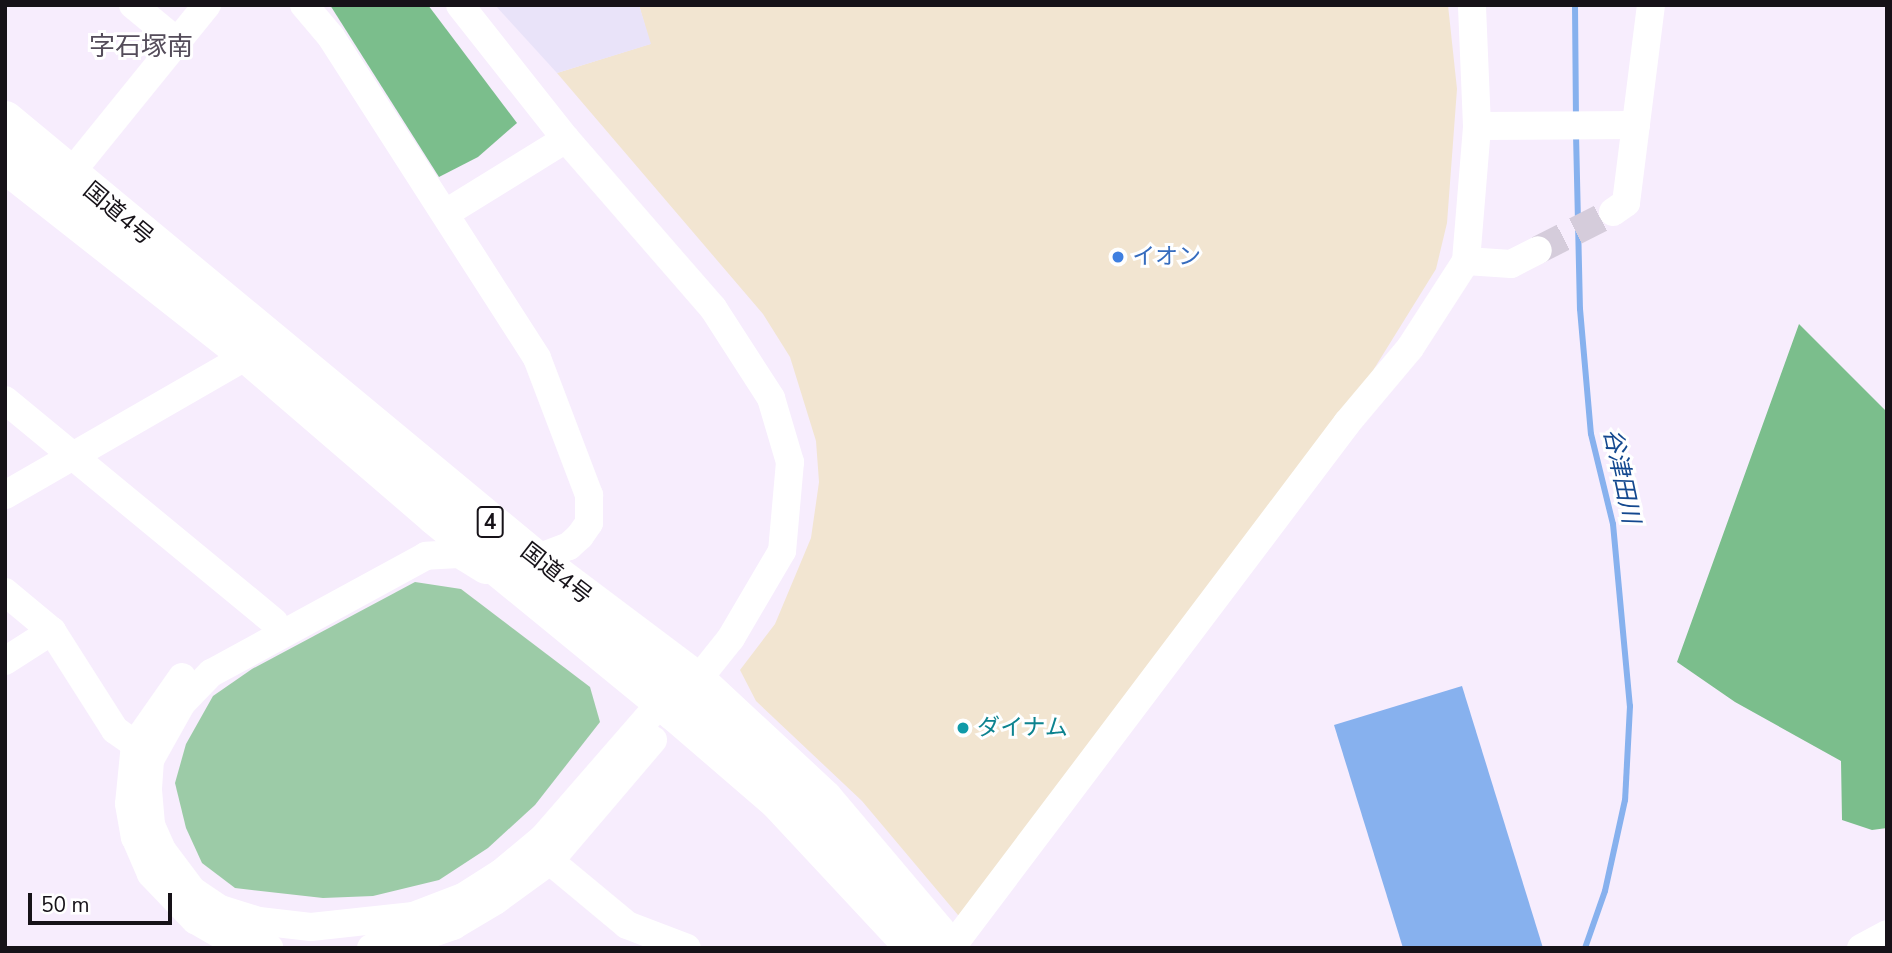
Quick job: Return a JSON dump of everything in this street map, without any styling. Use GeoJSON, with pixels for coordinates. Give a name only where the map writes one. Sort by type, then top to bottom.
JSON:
{"type":"FeatureCollection","features":[{"type":"Feature","properties":{"kind":"highway","name":"国道4号"},"geometry":{"type":"LineString","coordinates":[[5,120],[535,559],[695,679],[824,799],[951,948]]}},
{"type":"Feature","properties":{"kind":"highway","name":"国道4号"},"geometry":{"type":"LineString","coordinates":[[5,164],[248,355],[435,516],[587,636],[778,801],[915,948]]}},
{"type":"Feature","properties":{"kind":"street"},"geometry":{"type":"LineString","coordinates":[[132,5],[179,43]]}},
{"type":"Feature","properties":{"kind":"street"},"geometry":{"type":"LineString","coordinates":[[70,174],[179,43],[207,5]]}},
{"type":"Feature","properties":{"kind":"street"},"geometry":{"type":"LineString","coordinates":[[304,5],[331,37],[537,358],[589,495],[589,523],[569,546],[535,559]]}},
{"type":"Feature","properties":{"kind":"street"},"geometry":{"type":"LineString","coordinates":[[460,5],[566,139],[713,307],[771,398],[790,462],[782,551],[732,638],[695,679],[543,838],[501,873],[463,897],[413,916],[311,927],[259,921],[220,909],[192,891],[162,850],[151,825],[150,761],[183,703],[211,673],[426,556],[458,554],[478,564],[554,625],[587,636]]}},
{"type":"Feature","properties":{"kind":"street"},"geometry":{"type":"LineString","coordinates":[[951,948],[1331,444],[1410,348],[1466,261],[1478,126],[1472,5]]}},
{"type":"Feature","properties":{"kind":"street"},"geometry":{"type":"LineString","coordinates":[[1613,212],[1626,203],[1651,5]]}},
{"type":"Feature","properties":{"kind":"street"},"geometry":{"type":"LineString","coordinates":[[1478,126],[1636,125]]}},
{"type":"Feature","properties":{"kind":"street"},"geometry":{"type":"LineString","coordinates":[[446,213],[566,139]]}},
{"type":"Feature","properties":{"kind":"street"},"geometry":{"type":"LineString","coordinates":[[1466,261],[1511,264],[1538,250]]}},
{"type":"Feature","properties":{"kind":"street"},"geometry":{"type":"LineString","coordinates":[[5,495],[248,355]]}},
{"type":"Feature","properties":{"kind":"street"},"geometry":{"type":"LineString","coordinates":[[5,400],[274,622]]}},
{"type":"Feature","properties":{"kind":"street"},"geometry":{"type":"LineString","coordinates":[[270,948],[223,936],[195,920],[150,874],[135,837],[129,804],[135,744],[152,714],[189,670],[434,538],[435,516]]}},
{"type":"Feature","properties":{"kind":"street"},"geometry":{"type":"LineString","coordinates":[[5,592],[52,631],[115,730],[135,744]]}},
{"type":"Feature","properties":{"kind":"street"},"geometry":{"type":"LineString","coordinates":[[5,661],[52,631]]}},
{"type":"Feature","properties":{"kind":"street"},"geometry":{"type":"LineString","coordinates":[[372,948],[410,941],[453,926],[550,861],[669,707]]}},
{"type":"Feature","properties":{"kind":"street"},"geometry":{"type":"LineString","coordinates":[[550,861],[627,925],[687,948]]}},
{"type":"Feature","properties":{"kind":"street"},"geometry":{"type":"LineString","coordinates":[[1861,948],[1887,934]]}},
{"type":"Feature","properties":{"kind":"shaded area"},"geometry":{"type":"Polygon","coordinates":[[[495,5],[639,5],[651,44],[557,73],[495,5]]]}},
{"type":"Feature","properties":{"kind":"shaded area"},"geometry":{"type":"Polygon","coordinates":[[[639,5],[1448,5],[1457,89],[1447,223],[1436,269],[1364,385],[964,916],[958,915],[862,801],[756,701],[740,670],[775,624],[811,538],[819,482],[816,441],[790,357],[763,314],[557,73],[650,44],[639,5]]]}},
{"type":"Feature","properties":{"kind":"green space"},"geometry":{"type":"Polygon","coordinates":[[[330,5],[428,5],[517,123],[478,157],[439,177],[330,5]]]}},
{"type":"Feature","properties":{"kind":"green space"},"geometry":{"type":"Polygon","coordinates":[[[1799,324],[1887,412],[1887,828],[1872,830],[1842,820],[1841,761],[1735,702],[1677,662],[1799,324]]]}},
{"type":"Feature","properties":{"kind":"green space"},"geometry":{"type":"Polygon","coordinates":[[[415,582],[461,589],[590,687],[600,722],[535,805],[488,848],[439,880],[373,896],[323,898],[235,888],[202,863],[186,828],[175,783],[186,744],[213,696],[252,669],[415,582]]]}},
{"type":"Feature","properties":{"kind":"water"},"geometry":{"type":"Polygon","coordinates":[[[1462,686],[1543,948],[1403,948],[1334,725],[1462,686]]]}},
{"type":"Feature","properties":{"kind":"waterway","name":"谷津田川"},"geometry":{"type":"LineString","coordinates":[[1575,5],[1576,119]]}},
{"type":"Feature","properties":{"kind":"waterway","name":"谷津田川"},"geometry":{"type":"LineString","coordinates":[[1576,134],[1580,309],[1591,434],[1613,524],[1630,706],[1625,800],[1605,891],[1585,948]]}},
{"type":"Feature","properties":{"kind":"tunnel"},"geometry":{"type":"LineString","coordinates":[[1538,250],[1613,212]]}},
{"type":"Feature","properties":{"kind":"place","name":"イオン"},"geometry":{"type":"Point","coordinates":[1118,257]}},
{"type":"Feature","properties":{"kind":"place","name":"ダイナム"},"geometry":{"type":"Point","coordinates":[963,728]}},
{"type":"Feature","properties":{"kind":"district","name":"字石塚南"},"geometry":{"type":"Point","coordinates":[141,47]}}]}
